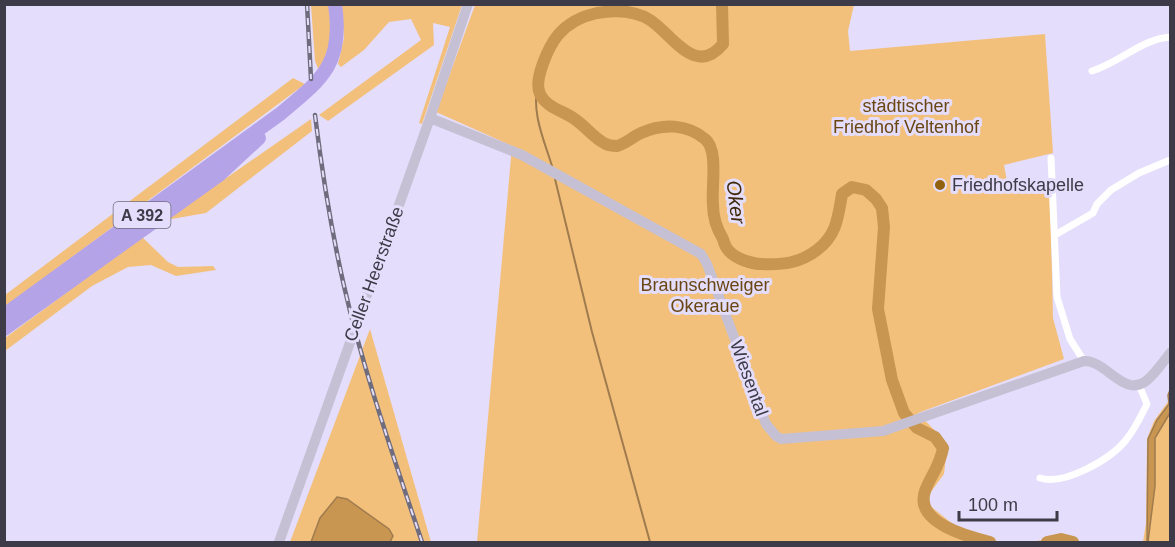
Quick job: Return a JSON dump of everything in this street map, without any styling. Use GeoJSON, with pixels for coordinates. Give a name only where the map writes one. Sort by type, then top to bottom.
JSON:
{"type":"FeatureCollection","features":[{"type":"Feature","properties":{"kind":"highway"},"geometry":{"type":"LineString","coordinates":[[280,114],[314,85],[330,65],[337,37],[335,4]]}},
{"type":"Feature","properties":{"kind":"highway","name":"A 392"},"geometry":{"type":"LineString","coordinates":[[4,329],[227,169],[280,114]]}},
{"type":"Feature","properties":{"kind":"highway","name":"A 392"},"geometry":{"type":"LineString","coordinates":[[4,315],[280,114]]}},
{"type":"Feature","properties":{"kind":"street","name":"Celler Heerstraße"},"geometry":{"type":"LineString","coordinates":[[279,543],[430,118],[468,4]]}},
{"type":"Feature","properties":{"kind":"street"},"geometry":{"type":"LineString","coordinates":[[1092,71],[1108,66],[1155,40],[1170,37]]}},
{"type":"Feature","properties":{"kind":"street","name":"Wiesental"},"geometry":{"type":"LineString","coordinates":[[430,118],[522,155],[701,255],[707,264],[766,424],[776,436],[790,440],[873,432],[897,427],[1084,361]]}},
{"type":"Feature","properties":{"kind":"street"},"geometry":{"type":"LineString","coordinates":[[1040,478],[1054,481],[1072,476],[1108,457],[1120,448],[1133,431],[1147,404],[1134,385],[1093,361],[1084,361],[1070,339],[1059,308],[1056,286],[1051,158]]}},
{"type":"Feature","properties":{"kind":"street"},"geometry":{"type":"LineString","coordinates":[[1055,236],[1097,210],[1097,204],[1111,190],[1139,173],[1170,160]]}},
{"type":"Feature","properties":{"kind":"street"},"geometry":{"type":"LineString","coordinates":[[1134,385],[1148,380],[1170,353]]}},
{"type":"Feature","properties":{"kind":"green space"},"geometry":{"type":"Polygon","coordinates":[[[311,5],[330,5],[331,50],[319,71],[315,61],[311,5]]]}},
{"type":"Feature","properties":{"kind":"green space"},"geometry":{"type":"Polygon","coordinates":[[[341,5],[462,5],[422,124],[419,123],[450,27],[433,23],[434,45],[328,121],[319,115],[421,40],[411,19],[389,22],[364,50],[341,67],[338,64],[344,38],[341,5]]]}},
{"type":"Feature","properties":{"kind":"green space","name":"Braunschweiger Okeraue"},"geometry":{"type":"Polygon","coordinates":[[[475,5],[854,5],[848,31],[850,51],[1045,34],[1053,153],[1004,165],[1009,192],[1050,187],[1053,318],[1064,359],[918,413],[937,433],[947,448],[944,474],[928,496],[929,505],[959,529],[1000,542],[477,542],[512,146],[436,112],[475,5]]]}},
{"type":"Feature","properties":{"kind":"green space"},"geometry":{"type":"Polygon","coordinates":[[[293,78],[305,84],[5,307],[5,295],[293,78]]]}},
{"type":"Feature","properties":{"kind":"green space"},"geometry":{"type":"Polygon","coordinates":[[[311,119],[312,131],[206,213],[166,220],[311,119]]]}},
{"type":"Feature","properties":{"kind":"green space"},"geometry":{"type":"Polygon","coordinates":[[[142,237],[168,262],[178,267],[213,266],[216,270],[176,276],[151,265],[128,267],[92,286],[5,351],[5,338],[142,237]]]}},
{"type":"Feature","properties":{"kind":"green space"},"geometry":{"type":"Polygon","coordinates":[[[370,329],[431,542],[390,542],[393,536],[342,498],[337,497],[320,518],[311,542],[290,542],[370,329]]]}},
{"type":"Feature","properties":{"kind":"green space"},"geometry":{"type":"Polygon","coordinates":[[[1170,399],[1170,542],[1143,542],[1146,523],[1147,439],[1154,421],[1170,399]]]}},
{"type":"Feature","properties":{"kind":"green space"},"geometry":{"type":"Polygon","coordinates":[[[1061,537],[1080,542],[1030,542],[1061,537]]]}},
{"type":"Feature","properties":{"kind":"shaded area"},"geometry":{"type":"Polygon","coordinates":[[[1170,390],[1170,413],[1155,438],[1155,486],[1147,542],[1148,439],[1157,420],[1169,404],[1170,390]]]}},
{"type":"Feature","properties":{"kind":"shaded area"},"geometry":{"type":"Polygon","coordinates":[[[337,497],[347,499],[389,529],[393,536],[390,542],[311,542],[320,518],[337,497]]]}},
{"type":"Feature","properties":{"kind":"waterway","name":"Oker"},"geometry":{"type":"LineString","coordinates":[[722,4],[723,44],[713,53],[703,57],[684,50],[658,26],[638,14],[604,12],[576,21],[566,27],[550,47],[540,72],[538,88],[540,94],[547,103],[572,117],[609,145],[617,146],[641,133],[666,127],[690,130],[705,139],[712,152],[713,209],[717,227],[729,251],[749,262],[758,264],[791,262],[804,258],[817,250],[833,232],[842,194],[852,187],[866,190],[876,199],[882,208],[884,227],[878,309],[892,380],[904,413],[917,428],[935,437],[943,448],[940,460],[925,491],[924,502],[928,512],[945,527],[990,542]]}},
{"type":"Feature","properties":{"kind":"waterway"},"geometry":{"type":"LineString","coordinates":[[538,85],[537,116],[552,166]]}},
{"type":"Feature","properties":{"kind":"waterway"},"geometry":{"type":"LineString","coordinates":[[555,179],[592,332],[650,542]]}},
{"type":"Feature","properties":{"kind":"waterway","name":"Oker"},"geometry":{"type":"LineString","coordinates":[[1047,542],[1061,539],[1073,542]]}},
{"type":"Feature","properties":{"kind":"railway"},"geometry":{"type":"LineString","coordinates":[[307,4],[311,79]]}},
{"type":"Feature","properties":{"kind":"railway"},"geometry":{"type":"LineString","coordinates":[[315,115],[331,222],[352,319],[380,415],[422,542]]}},
{"type":"Feature","properties":{"kind":"place","name":"Friedhofskapelle"},"geometry":{"type":"Point","coordinates":[940,185]}},
{"type":"Feature","properties":{"kind":"park label","name":"städtischer Friedhof Veltenhof"},"geometry":{"type":"Point","coordinates":[906,116]}}]}
